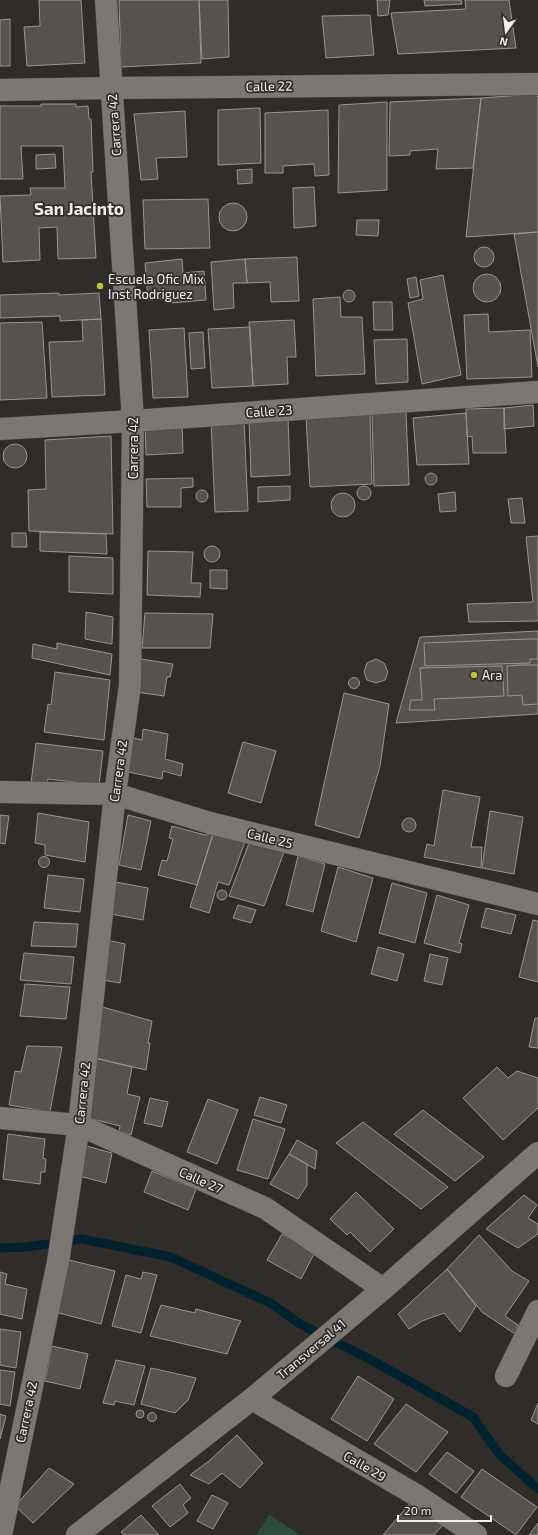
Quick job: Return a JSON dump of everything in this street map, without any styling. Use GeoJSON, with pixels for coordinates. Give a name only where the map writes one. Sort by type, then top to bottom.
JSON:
{"type":"FeatureCollection","features":[{"type":"Feature","properties":{"kind":"street","name":"Carrera 42"},"geometry":{"type":"LineString","coordinates":[[1,1535],[58,1262],[68,1200],[79,1125],[115,794],[130,686],[133,421],[106,0]]}},
{"type":"Feature","properties":{"kind":"street","name":"Calle 22"},"geometry":{"type":"LineString","coordinates":[[0,90],[538,84]]}},
{"type":"Feature","properties":{"kind":"street","name":"Calle 23"},"geometry":{"type":"LineString","coordinates":[[0,429],[538,392]]}},
{"type":"Feature","properties":{"kind":"street","name":"Calle 25"},"geometry":{"type":"LineString","coordinates":[[0,792],[115,794],[210,823],[538,904]]}},
{"type":"Feature","properties":{"kind":"street","name":"Calle 27"},"geometry":{"type":"LineString","coordinates":[[0,1118],[79,1125],[265,1208],[383,1289]]}},
{"type":"Feature","properties":{"kind":"street","name":"Transversal 41"},"geometry":{"type":"LineString","coordinates":[[76,1535],[252,1399],[292,1366],[383,1289],[538,1153]]}},
{"type":"Feature","properties":{"kind":"street"},"geometry":{"type":"LineString","coordinates":[[506,1376],[538,1312]]}},
{"type":"Feature","properties":{"kind":"street","name":"Calle 29"},"geometry":{"type":"LineString","coordinates":[[252,1399],[410,1492],[476,1535]]}},
{"type":"Feature","properties":{"kind":"green space"},"geometry":{"type":"Polygon","coordinates":[[[270,1515],[300,1535],[256,1535],[270,1515]]]}},
{"type":"Feature","properties":{"kind":"building"},"geometry":{"type":"Polygon","coordinates":[[[39,0],[81,0],[85,63],[27,66],[24,27],[40,26],[39,0]]]}},
{"type":"Feature","properties":{"kind":"building"},"geometry":{"type":"Polygon","coordinates":[[[119,0],[199,0],[201,63],[121,67],[119,0]]]}},
{"type":"Feature","properties":{"kind":"building"},"geometry":{"type":"Polygon","coordinates":[[[199,0],[228,0],[229,57],[202,59],[199,0]]]}},
{"type":"Feature","properties":{"kind":"building"},"geometry":{"type":"Polygon","coordinates":[[[377,0],[390,0],[388,15],[378,16],[377,0]]]}},
{"type":"Feature","properties":{"kind":"building"},"geometry":{"type":"Polygon","coordinates":[[[424,0],[461,0],[462,4],[425,6],[424,0]]]}},
{"type":"Feature","properties":{"kind":"building"},"geometry":{"type":"Polygon","coordinates":[[[465,0],[509,0],[516,48],[398,54],[391,13],[466,9],[465,0]]]}},
{"type":"Feature","properties":{"kind":"building"},"geometry":{"type":"Polygon","coordinates":[[[370,15],[374,55],[326,58],[322,16],[370,15]]]}},
{"type":"Feature","properties":{"kind":"building"},"geometry":{"type":"Polygon","coordinates":[[[10,19],[10,66],[0,66],[0,20],[10,19]]]}},
{"type":"Feature","properties":{"kind":"building"},"geometry":{"type":"Polygon","coordinates":[[[535,94],[538,97],[538,232],[466,237],[481,98],[535,94]]]}},
{"type":"Feature","properties":{"kind":"building"},"geometry":{"type":"Polygon","coordinates":[[[481,98],[473,168],[436,169],[438,149],[410,151],[410,155],[389,156],[390,102],[481,98]]]}},
{"type":"Feature","properties":{"kind":"building"},"geometry":{"type":"Polygon","coordinates":[[[387,102],[387,190],[338,193],[339,105],[387,102]]]}},
{"type":"Feature","properties":{"kind":"building"},"geometry":{"type":"Polygon","coordinates":[[[41,104],[76,104],[76,107],[88,106],[89,119],[91,119],[93,172],[91,172],[96,258],[58,259],[57,227],[39,228],[40,260],[3,262],[0,196],[31,195],[30,188],[65,188],[63,146],[21,146],[23,179],[0,179],[0,106],[41,106],[41,104]]]}},
{"type":"Feature","properties":{"kind":"building"},"geometry":{"type":"Polygon","coordinates":[[[260,108],[261,163],[218,165],[218,110],[260,108]]]}},
{"type":"Feature","properties":{"kind":"building"},"geometry":{"type":"Polygon","coordinates":[[[328,110],[329,175],[315,176],[314,164],[283,166],[283,173],[265,173],[265,113],[328,110]]]}},
{"type":"Feature","properties":{"kind":"building"},"geometry":{"type":"Polygon","coordinates":[[[185,111],[187,157],[156,158],[158,179],[141,180],[134,114],[185,111]]]}},
{"type":"Feature","properties":{"kind":"building"},"geometry":{"type":"Polygon","coordinates":[[[55,154],[56,168],[36,169],[36,155],[55,154]]]}},
{"type":"Feature","properties":{"kind":"building"},"geometry":{"type":"Polygon","coordinates":[[[252,169],[252,183],[238,184],[237,170],[252,169]]]}},
{"type":"Feature","properties":{"kind":"building"},"geometry":{"type":"Polygon","coordinates":[[[314,187],[316,226],[294,228],[293,188],[314,187]]]}},
{"type":"Feature","properties":{"kind":"building"},"geometry":{"type":"Polygon","coordinates":[[[208,199],[210,248],[145,249],[143,200],[208,199]]]}},
{"type":"Feature","properties":{"kind":"building"},"geometry":{"type":"Polygon","coordinates":[[[233,203],[243,207],[247,217],[243,227],[233,231],[223,227],[219,217],[223,207],[233,203]]]}},
{"type":"Feature","properties":{"kind":"building"},"geometry":{"type":"Polygon","coordinates":[[[357,220],[379,220],[378,236],[356,235],[357,220]]]}},
{"type":"Feature","properties":{"kind":"building"},"geometry":{"type":"Polygon","coordinates":[[[538,232],[538,367],[514,234],[538,232]]]}},
{"type":"Feature","properties":{"kind":"building"},"geometry":{"type":"Polygon","coordinates":[[[484,247],[491,250],[494,257],[491,264],[484,267],[477,264],[474,257],[477,250],[484,247]]]}},
{"type":"Feature","properties":{"kind":"building"},"geometry":{"type":"Polygon","coordinates":[[[297,257],[299,301],[271,302],[270,282],[247,283],[245,259],[297,257]]]}},
{"type":"Feature","properties":{"kind":"building"},"geometry":{"type":"Polygon","coordinates":[[[182,259],[183,273],[204,271],[206,300],[171,303],[170,298],[148,300],[145,263],[182,259]]]}},
{"type":"Feature","properties":{"kind":"building"},"geometry":{"type":"Polygon","coordinates":[[[245,259],[247,283],[233,283],[234,308],[214,310],[211,262],[245,259]]]}},
{"type":"Feature","properties":{"kind":"building"},"geometry":{"type":"Polygon","coordinates":[[[487,274],[497,278],[501,288],[497,298],[487,302],[477,298],[473,288],[477,278],[487,274]]]}},
{"type":"Feature","properties":{"kind":"building"},"geometry":{"type":"Polygon","coordinates":[[[443,275],[461,375],[422,384],[408,303],[423,299],[420,280],[443,275]]]}},
{"type":"Feature","properties":{"kind":"building"},"geometry":{"type":"Polygon","coordinates":[[[416,277],[419,296],[410,298],[407,279],[416,277]]]}},
{"type":"Feature","properties":{"kind":"building"},"geometry":{"type":"Polygon","coordinates":[[[351,290],[354,291],[354,301],[347,302],[344,301],[343,294],[344,291],[351,290]]]}},
{"type":"Feature","properties":{"kind":"building"},"geometry":{"type":"Polygon","coordinates":[[[59,293],[59,295],[99,293],[101,319],[60,321],[60,316],[0,318],[0,295],[59,293]]]}},
{"type":"Feature","properties":{"kind":"building"},"geometry":{"type":"Polygon","coordinates":[[[340,297],[341,317],[362,317],[365,374],[316,376],[313,299],[340,297]]]}},
{"type":"Feature","properties":{"kind":"building"},"geometry":{"type":"Polygon","coordinates":[[[373,302],[392,302],[393,330],[374,330],[373,302]]]}},
{"type":"Feature","properties":{"kind":"building"},"geometry":{"type":"Polygon","coordinates":[[[488,314],[489,332],[530,330],[532,377],[467,379],[464,315],[488,314]]]}},
{"type":"Feature","properties":{"kind":"building"},"geometry":{"type":"Polygon","coordinates":[[[101,319],[105,395],[52,397],[49,342],[83,341],[82,320],[101,319]]]}},
{"type":"Feature","properties":{"kind":"building"},"geometry":{"type":"Polygon","coordinates":[[[294,320],[296,357],[287,357],[288,384],[253,386],[249,322],[294,320]]]}},
{"type":"Feature","properties":{"kind":"building"},"geometry":{"type":"Polygon","coordinates":[[[42,322],[47,398],[0,400],[0,323],[42,322]]]}},
{"type":"Feature","properties":{"kind":"building"},"geometry":{"type":"Polygon","coordinates":[[[250,327],[253,386],[212,388],[208,329],[250,327]]]}},
{"type":"Feature","properties":{"kind":"building"},"geometry":{"type":"Polygon","coordinates":[[[184,328],[188,397],[153,398],[149,330],[184,328]]]}},
{"type":"Feature","properties":{"kind":"building"},"geometry":{"type":"Polygon","coordinates":[[[203,332],[205,368],[191,369],[189,333],[203,332]]]}},
{"type":"Feature","properties":{"kind":"building"},"geometry":{"type":"Polygon","coordinates":[[[407,339],[408,382],[376,384],[374,340],[407,339]]]}},
{"type":"Feature","properties":{"kind":"building"},"geometry":{"type":"Polygon","coordinates":[[[533,405],[534,426],[504,429],[504,408],[533,405]]]}},
{"type":"Feature","properties":{"kind":"building"},"geometry":{"type":"Polygon","coordinates":[[[504,408],[506,453],[473,453],[472,436],[467,437],[466,409],[504,408]]]}},
{"type":"Feature","properties":{"kind":"building"},"geometry":{"type":"Polygon","coordinates":[[[406,412],[409,485],[374,486],[372,414],[406,412]]]}},
{"type":"Feature","properties":{"kind":"building"},"geometry":{"type":"Polygon","coordinates":[[[370,413],[372,484],[310,487],[306,417],[370,413]]]}},
{"type":"Feature","properties":{"kind":"building"},"geometry":{"type":"Polygon","coordinates":[[[466,413],[469,464],[417,465],[413,418],[466,413]]]}},
{"type":"Feature","properties":{"kind":"building"},"geometry":{"type":"Polygon","coordinates":[[[288,418],[290,475],[251,477],[249,420],[288,418]]]}},
{"type":"Feature","properties":{"kind":"building"},"geometry":{"type":"Polygon","coordinates":[[[244,420],[248,511],[215,512],[211,421],[244,420]]]}},
{"type":"Feature","properties":{"kind":"building"},"geometry":{"type":"Polygon","coordinates":[[[182,422],[183,453],[146,455],[145,424],[182,422]]]}},
{"type":"Feature","properties":{"kind":"building"},"geometry":{"type":"Polygon","coordinates":[[[111,436],[113,534],[29,531],[28,490],[46,489],[45,440],[111,436]]]}},
{"type":"Feature","properties":{"kind":"building"},"geometry":{"type":"Polygon","coordinates":[[[15,444],[23,448],[27,456],[23,464],[15,468],[7,464],[3,456],[7,448],[15,444]]]}},
{"type":"Feature","properties":{"kind":"building"},"geometry":{"type":"Polygon","coordinates":[[[429,473],[433,473],[437,479],[433,485],[429,485],[425,481],[425,477],[429,473]]]}},
{"type":"Feature","properties":{"kind":"building"},"geometry":{"type":"Polygon","coordinates":[[[193,478],[193,487],[181,488],[181,507],[147,507],[146,479],[193,478]]]}},
{"type":"Feature","properties":{"kind":"building"},"geometry":{"type":"Polygon","coordinates":[[[290,486],[290,500],[258,502],[258,487],[290,486]]]}},
{"type":"Feature","properties":{"kind":"building"},"geometry":{"type":"Polygon","coordinates":[[[364,486],[369,488],[371,493],[369,498],[364,500],[359,498],[357,493],[359,488],[364,486]]]}},
{"type":"Feature","properties":{"kind":"building"},"geometry":{"type":"Polygon","coordinates":[[[200,490],[204,490],[208,496],[204,502],[200,502],[196,498],[196,494],[200,490]]]}},
{"type":"Feature","properties":{"kind":"building"},"geometry":{"type":"Polygon","coordinates":[[[455,492],[456,511],[440,512],[438,494],[455,492]]]}},
{"type":"Feature","properties":{"kind":"building"},"geometry":{"type":"Polygon","coordinates":[[[343,493],[351,497],[355,505],[351,513],[343,517],[335,513],[331,505],[335,497],[343,493]]]}},
{"type":"Feature","properties":{"kind":"building"},"geometry":{"type":"Polygon","coordinates":[[[522,498],[525,523],[511,523],[508,499],[522,498]]]}},
{"type":"Feature","properties":{"kind":"building"},"geometry":{"type":"Polygon","coordinates":[[[40,532],[106,534],[107,554],[40,551],[40,532]]]}},
{"type":"Feature","properties":{"kind":"building"},"geometry":{"type":"Polygon","coordinates":[[[12,533],[26,533],[27,547],[12,547],[12,533]]]}},
{"type":"Feature","properties":{"kind":"building"},"geometry":{"type":"Polygon","coordinates":[[[538,536],[538,621],[469,622],[467,604],[533,602],[526,537],[538,536]]]}},
{"type":"Feature","properties":{"kind":"building"},"geometry":{"type":"Polygon","coordinates":[[[209,546],[215,546],[220,551],[218,560],[215,562],[209,562],[204,557],[204,551],[209,546]]]}},
{"type":"Feature","properties":{"kind":"building"},"geometry":{"type":"Polygon","coordinates":[[[148,551],[193,552],[191,583],[201,583],[200,597],[147,595],[148,551]]]}},
{"type":"Feature","properties":{"kind":"building"},"geometry":{"type":"Polygon","coordinates":[[[69,556],[113,558],[113,594],[69,592],[69,556]]]}},
{"type":"Feature","properties":{"kind":"building"},"geometry":{"type":"Polygon","coordinates":[[[210,570],[227,570],[227,589],[210,588],[210,570]]]}},
{"type":"Feature","properties":{"kind":"building"},"geometry":{"type":"Polygon","coordinates":[[[86,612],[113,617],[112,644],[85,639],[86,612]]]}},
{"type":"Feature","properties":{"kind":"building"},"geometry":{"type":"Polygon","coordinates":[[[145,613],[213,614],[210,648],[142,648],[145,613]]]}},
{"type":"Feature","properties":{"kind":"building","name":"Ara"},"geometry":{"type":"Polygon","coordinates":[[[538,631],[538,714],[396,723],[420,637],[538,631]]]}},
{"type":"Feature","properties":{"kind":"building"},"geometry":{"type":"Polygon","coordinates":[[[538,639],[538,659],[530,659],[530,663],[425,666],[424,643],[538,639]]]}},
{"type":"Feature","properties":{"kind":"building"},"geometry":{"type":"Polygon","coordinates":[[[57,643],[112,654],[110,675],[32,658],[33,644],[57,649],[57,643]]]}},
{"type":"Feature","properties":{"kind":"building"},"geometry":{"type":"Polygon","coordinates":[[[141,659],[173,664],[170,677],[167,677],[164,696],[136,692],[141,659]]]}},
{"type":"Feature","properties":{"kind":"building"},"geometry":{"type":"Polygon","coordinates":[[[376,659],[384,663],[388,672],[385,680],[376,683],[367,680],[364,672],[367,663],[376,659]]]}},
{"type":"Feature","properties":{"kind":"building"},"geometry":{"type":"Polygon","coordinates":[[[538,665],[538,704],[523,705],[522,695],[508,696],[507,666],[538,665]]]}},
{"type":"Feature","properties":{"kind":"building"},"geometry":{"type":"Polygon","coordinates":[[[502,666],[504,696],[434,699],[435,710],[409,710],[411,700],[422,700],[420,668],[502,666]]]}},
{"type":"Feature","properties":{"kind":"building"},"geometry":{"type":"Polygon","coordinates":[[[55,672],[110,680],[104,740],[44,732],[48,704],[51,705],[55,672]]]}},
{"type":"Feature","properties":{"kind":"building"},"geometry":{"type":"Polygon","coordinates":[[[354,677],[358,679],[360,683],[358,687],[354,689],[350,687],[348,683],[350,679],[354,677]]]}},
{"type":"Feature","properties":{"kind":"building"},"geometry":{"type":"Polygon","coordinates":[[[344,693],[389,704],[380,766],[359,838],[315,825],[344,693]]]}},
{"type":"Feature","properties":{"kind":"building"},"geometry":{"type":"Polygon","coordinates":[[[143,729],[168,734],[165,759],[183,764],[181,776],[163,771],[162,779],[128,772],[129,737],[142,740],[143,729]]]}},
{"type":"Feature","properties":{"kind":"building"},"geometry":{"type":"Polygon","coordinates":[[[243,742],[276,751],[261,803],[228,793],[243,742]]]}},
{"type":"Feature","properties":{"kind":"building"},"geometry":{"type":"Polygon","coordinates":[[[36,743],[103,751],[99,785],[48,779],[47,784],[31,783],[36,743]]]}},
{"type":"Feature","properties":{"kind":"building"},"geometry":{"type":"Polygon","coordinates":[[[443,790],[480,797],[471,847],[482,847],[481,868],[424,857],[427,844],[434,846],[443,790]]]}},
{"type":"Feature","properties":{"kind":"building"},"geometry":{"type":"Polygon","coordinates":[[[490,811],[523,817],[514,874],[482,868],[490,811]]]}},
{"type":"Feature","properties":{"kind":"building"},"geometry":{"type":"Polygon","coordinates":[[[38,813],[89,822],[85,862],[45,855],[45,845],[35,843],[38,813]]]}},
{"type":"Feature","properties":{"kind":"building"},"geometry":{"type":"Polygon","coordinates":[[[0,815],[9,816],[5,844],[0,843],[0,815]]]}},
{"type":"Feature","properties":{"kind":"building"},"geometry":{"type":"Polygon","coordinates":[[[128,815],[151,821],[141,870],[119,865],[128,815]]]}},
{"type":"Feature","properties":{"kind":"building"},"geometry":{"type":"Polygon","coordinates":[[[409,818],[414,820],[416,825],[414,830],[409,832],[404,830],[402,825],[404,820],[409,818]]]}},
{"type":"Feature","properties":{"kind":"building"},"geometry":{"type":"Polygon","coordinates":[[[172,826],[205,835],[213,834],[197,885],[158,875],[162,860],[167,861],[173,839],[169,838],[172,826]]]}},
{"type":"Feature","properties":{"kind":"building"},"geometry":{"type":"Polygon","coordinates":[[[213,834],[245,842],[229,885],[218,882],[209,913],[190,907],[213,834]]]}},
{"type":"Feature","properties":{"kind":"building"},"geometry":{"type":"Polygon","coordinates":[[[249,843],[284,852],[264,906],[229,896],[249,843]]]}},
{"type":"Feature","properties":{"kind":"building"},"geometry":{"type":"Polygon","coordinates":[[[44,856],[48,858],[50,862],[48,866],[44,868],[40,866],[38,862],[40,858],[44,856]]]}},
{"type":"Feature","properties":{"kind":"building"},"geometry":{"type":"Polygon","coordinates":[[[298,856],[325,864],[313,912],[286,905],[298,856]]]}},
{"type":"Feature","properties":{"kind":"building"},"geometry":{"type":"Polygon","coordinates":[[[338,867],[373,878],[356,942],[321,931],[338,867]]]}},
{"type":"Feature","properties":{"kind":"building"},"geometry":{"type":"Polygon","coordinates":[[[48,875],[84,879],[80,912],[44,908],[48,875]]]}},
{"type":"Feature","properties":{"kind":"building"},"geometry":{"type":"Polygon","coordinates":[[[115,882],[148,888],[143,920],[111,914],[115,882]]]}},
{"type":"Feature","properties":{"kind":"building"},"geometry":{"type":"Polygon","coordinates":[[[392,883],[427,893],[415,943],[379,933],[392,883]]]}},
{"type":"Feature","properties":{"kind":"building"},"geometry":{"type":"Polygon","coordinates":[[[220,890],[224,890],[226,891],[226,899],[220,900],[217,897],[217,893],[220,890]]]}},
{"type":"Feature","properties":{"kind":"building"},"geometry":{"type":"Polygon","coordinates":[[[437,895],[469,905],[459,943],[462,944],[460,953],[424,943],[437,895]]]}},
{"type":"Feature","properties":{"kind":"building"},"geometry":{"type":"Polygon","coordinates":[[[238,905],[256,910],[251,923],[233,918],[238,905]]]}},
{"type":"Feature","properties":{"kind":"building"},"geometry":{"type":"Polygon","coordinates":[[[486,908],[516,915],[511,934],[481,927],[486,908]]]}},
{"type":"Feature","properties":{"kind":"building"},"geometry":{"type":"Polygon","coordinates":[[[533,920],[538,921],[538,982],[519,977],[533,920]]]}},
{"type":"Feature","properties":{"kind":"building"},"geometry":{"type":"Polygon","coordinates":[[[34,922],[78,924],[76,947],[31,946],[34,922]]]}},
{"type":"Feature","properties":{"kind":"building"},"geometry":{"type":"Polygon","coordinates":[[[107,940],[125,944],[120,983],[102,980],[107,940]]]}},
{"type":"Feature","properties":{"kind":"building"},"geometry":{"type":"Polygon","coordinates":[[[378,947],[404,954],[397,981],[371,974],[378,947]]]}},
{"type":"Feature","properties":{"kind":"building"},"geometry":{"type":"Polygon","coordinates":[[[24,953],[74,957],[71,984],[20,980],[24,953]]]}},
{"type":"Feature","properties":{"kind":"building"},"geometry":{"type":"Polygon","coordinates":[[[430,954],[448,958],[442,985],[424,981],[430,954]]]}},
{"type":"Feature","properties":{"kind":"building"},"geometry":{"type":"Polygon","coordinates":[[[25,984],[70,987],[66,1019],[20,1016],[25,984]]]}},
{"type":"Feature","properties":{"kind":"building"},"geometry":{"type":"Polygon","coordinates":[[[99,1006],[152,1021],[148,1043],[150,1043],[146,1070],[95,1058],[99,1006]]]}},
{"type":"Feature","properties":{"kind":"building"},"geometry":{"type":"Polygon","coordinates":[[[535,1018],[538,1018],[538,1048],[529,1047],[535,1018]]]}},
{"type":"Feature","properties":{"kind":"building"},"geometry":{"type":"Polygon","coordinates":[[[27,1046],[62,1047],[50,1112],[9,1105],[15,1071],[21,1072],[27,1046]]]}},
{"type":"Feature","properties":{"kind":"building"},"geometry":{"type":"Polygon","coordinates":[[[95,1058],[132,1067],[127,1094],[140,1097],[131,1135],[119,1131],[120,1126],[84,1117],[95,1058]]]}},
{"type":"Feature","properties":{"kind":"building"},"geometry":{"type":"Polygon","coordinates":[[[497,1067],[508,1078],[517,1071],[538,1078],[538,1108],[503,1140],[463,1098],[497,1067]]]}},
{"type":"Feature","properties":{"kind":"building"},"geometry":{"type":"Polygon","coordinates":[[[260,1097],[287,1105],[281,1123],[254,1115],[260,1097]]]}},
{"type":"Feature","properties":{"kind":"building"},"geometry":{"type":"Polygon","coordinates":[[[150,1098],[168,1102],[162,1127],[144,1123],[150,1098]]]}},
{"type":"Feature","properties":{"kind":"building"},"geometry":{"type":"Polygon","coordinates":[[[208,1099],[238,1110],[217,1164],[187,1152],[208,1099]]]}},
{"type":"Feature","properties":{"kind":"building"},"geometry":{"type":"Polygon","coordinates":[[[423,1110],[484,1157],[455,1181],[394,1134],[423,1110]]]}},
{"type":"Feature","properties":{"kind":"building"},"geometry":{"type":"Polygon","coordinates":[[[253,1119],[285,1129],[268,1179],[237,1170],[253,1119]]]}},
{"type":"Feature","properties":{"kind":"building"},"geometry":{"type":"Polygon","coordinates":[[[363,1122],[448,1187],[421,1209],[336,1143],[363,1122]]]}},
{"type":"Feature","properties":{"kind":"building"},"geometry":{"type":"Polygon","coordinates":[[[8,1134],[45,1139],[43,1158],[46,1159],[45,1172],[41,1172],[40,1184],[3,1179],[8,1134]]]}},
{"type":"Feature","properties":{"kind":"building"},"geometry":{"type":"Polygon","coordinates":[[[297,1140],[317,1151],[315,1169],[289,1154],[297,1140]]]}},
{"type":"Feature","properties":{"kind":"building"},"geometry":{"type":"Polygon","coordinates":[[[79,1144],[112,1153],[106,1183],[72,1174],[79,1144]]]}},
{"type":"Feature","properties":{"kind":"building"},"geometry":{"type":"Polygon","coordinates":[[[289,1154],[307,1164],[307,1185],[298,1199],[270,1184],[289,1154]]]}},
{"type":"Feature","properties":{"kind":"building"},"geometry":{"type":"Polygon","coordinates":[[[152,1171],[196,1189],[188,1210],[144,1192],[152,1171]]]}},
{"type":"Feature","properties":{"kind":"building"},"geometry":{"type":"Polygon","coordinates":[[[356,1192],[394,1229],[370,1252],[350,1232],[347,1235],[330,1219],[356,1192]]]}},
{"type":"Feature","properties":{"kind":"building"},"geometry":{"type":"Polygon","coordinates":[[[524,1195],[537,1205],[528,1218],[538,1224],[538,1234],[518,1248],[486,1229],[524,1195]]]}},
{"type":"Feature","properties":{"kind":"building"},"geometry":{"type":"Polygon","coordinates":[[[282,1234],[315,1252],[301,1279],[267,1260],[282,1234]]]}},
{"type":"Feature","properties":{"kind":"building"},"geometry":{"type":"Polygon","coordinates":[[[479,1235],[512,1271],[529,1281],[505,1316],[518,1325],[515,1334],[482,1312],[447,1269],[479,1235]]]}},
{"type":"Feature","properties":{"kind":"building"},"geometry":{"type":"Polygon","coordinates":[[[69,1260],[115,1271],[101,1324],[55,1312],[69,1260]]]}},
{"type":"Feature","properties":{"kind":"building"},"geometry":{"type":"Polygon","coordinates":[[[447,1269],[476,1306],[460,1332],[444,1313],[422,1321],[409,1329],[398,1314],[447,1269]]]}},
{"type":"Feature","properties":{"kind":"building"},"geometry":{"type":"Polygon","coordinates":[[[0,1272],[7,1274],[5,1284],[27,1289],[22,1319],[0,1314],[0,1272]]]}},
{"type":"Feature","properties":{"kind":"building"},"geometry":{"type":"Polygon","coordinates":[[[143,1272],[157,1275],[141,1333],[112,1326],[126,1275],[141,1279],[143,1272]]]}},
{"type":"Feature","properties":{"kind":"building"},"geometry":{"type":"Polygon","coordinates":[[[161,1305],[195,1313],[196,1309],[241,1321],[227,1354],[150,1336],[161,1305]]]}},
{"type":"Feature","properties":{"kind":"building"},"geometry":{"type":"Polygon","coordinates":[[[0,1329],[21,1332],[16,1368],[0,1365],[0,1329]]]}},
{"type":"Feature","properties":{"kind":"building"},"geometry":{"type":"Polygon","coordinates":[[[52,1346],[88,1354],[80,1389],[45,1381],[52,1346]]]}},
{"type":"Feature","properties":{"kind":"building"},"geometry":{"type":"Polygon","coordinates":[[[116,1360],[145,1366],[134,1405],[115,1401],[114,1405],[103,1403],[116,1360]]]}},
{"type":"Feature","properties":{"kind":"building"},"geometry":{"type":"Polygon","coordinates":[[[151,1368],[196,1378],[188,1400],[175,1413],[141,1404],[151,1368]]]}},
{"type":"Feature","properties":{"kind":"building"},"geometry":{"type":"Polygon","coordinates":[[[0,1370],[15,1372],[10,1406],[0,1404],[0,1370]]]}},
{"type":"Feature","properties":{"kind":"building"},"geometry":{"type":"Polygon","coordinates":[[[358,1376],[394,1399],[367,1441],[331,1419],[358,1376]]]}},
{"type":"Feature","properties":{"kind":"building"},"geometry":{"type":"Polygon","coordinates":[[[538,1403],[538,1424],[531,1420],[538,1403]]]}},
{"type":"Feature","properties":{"kind":"building"},"geometry":{"type":"Polygon","coordinates":[[[406,1404],[448,1432],[416,1472],[374,1444],[406,1404]]]}},
{"type":"Feature","properties":{"kind":"building"},"geometry":{"type":"Polygon","coordinates":[[[138,1410],[142,1410],[144,1414],[142,1418],[138,1418],[136,1416],[136,1412],[138,1410]]]}},
{"type":"Feature","properties":{"kind":"building"},"geometry":{"type":"Polygon","coordinates":[[[152,1412],[157,1417],[152,1422],[147,1417],[152,1412]]]}},
{"type":"Feature","properties":{"kind":"building"},"geometry":{"type":"Polygon","coordinates":[[[0,1414],[6,1416],[0,1439],[0,1414]]]}},
{"type":"Feature","properties":{"kind":"building"},"geometry":{"type":"Polygon","coordinates":[[[237,1435],[263,1463],[240,1488],[222,1473],[209,1484],[190,1475],[209,1461],[237,1435]]]}},
{"type":"Feature","properties":{"kind":"building"},"geometry":{"type":"Polygon","coordinates":[[[447,1452],[474,1471],[456,1493],[429,1474],[447,1452]]]}},
{"type":"Feature","properties":{"kind":"building"},"geometry":{"type":"Polygon","coordinates":[[[49,1468],[74,1484],[33,1523],[15,1506],[49,1468]]]}},
{"type":"Feature","properties":{"kind":"building"},"geometry":{"type":"Polygon","coordinates":[[[482,1469],[537,1507],[516,1535],[461,1497],[482,1469]]]}},
{"type":"Feature","properties":{"kind":"building"},"geometry":{"type":"Polygon","coordinates":[[[180,1484],[191,1498],[183,1505],[188,1513],[170,1527],[152,1506],[180,1484]]]}},
{"type":"Feature","properties":{"kind":"building"},"geometry":{"type":"Polygon","coordinates":[[[212,1495],[228,1503],[213,1529],[197,1521],[212,1495]]]}},
{"type":"Feature","properties":{"kind":"building"},"geometry":{"type":"Polygon","coordinates":[[[411,1502],[443,1525],[434,1535],[383,1535],[411,1502]]]}},
{"type":"Feature","properties":{"kind":"building"},"geometry":{"type":"Polygon","coordinates":[[[141,1515],[159,1535],[124,1535],[121,1532],[141,1515]]]}},
{"type":"Feature","properties":{"kind":"building"},"geometry":{"type":"Polygon","coordinates":[[[538,1523],[538,1535],[529,1535],[538,1523]]]}},
{"type":"Feature","properties":{"kind":"waterway"},"geometry":{"type":"LineString","coordinates":[[0,1248],[27,1247],[82,1239],[171,1257],[270,1303],[300,1324],[373,1361],[473,1417],[500,1455],[538,1489]]}},
{"type":"Feature","properties":{"kind":"place","name":"Escuela Ofic Mix Inst Rodriguez"},"geometry":{"type":"Point","coordinates":[100,286]}},
{"type":"Feature","properties":{"kind":"place","name":"Ara"},"geometry":{"type":"Point","coordinates":[474,675]}},
{"type":"Feature","properties":{"kind":"district","name":"San Jacinto"},"geometry":{"type":"Point","coordinates":[79,209]}}]}
